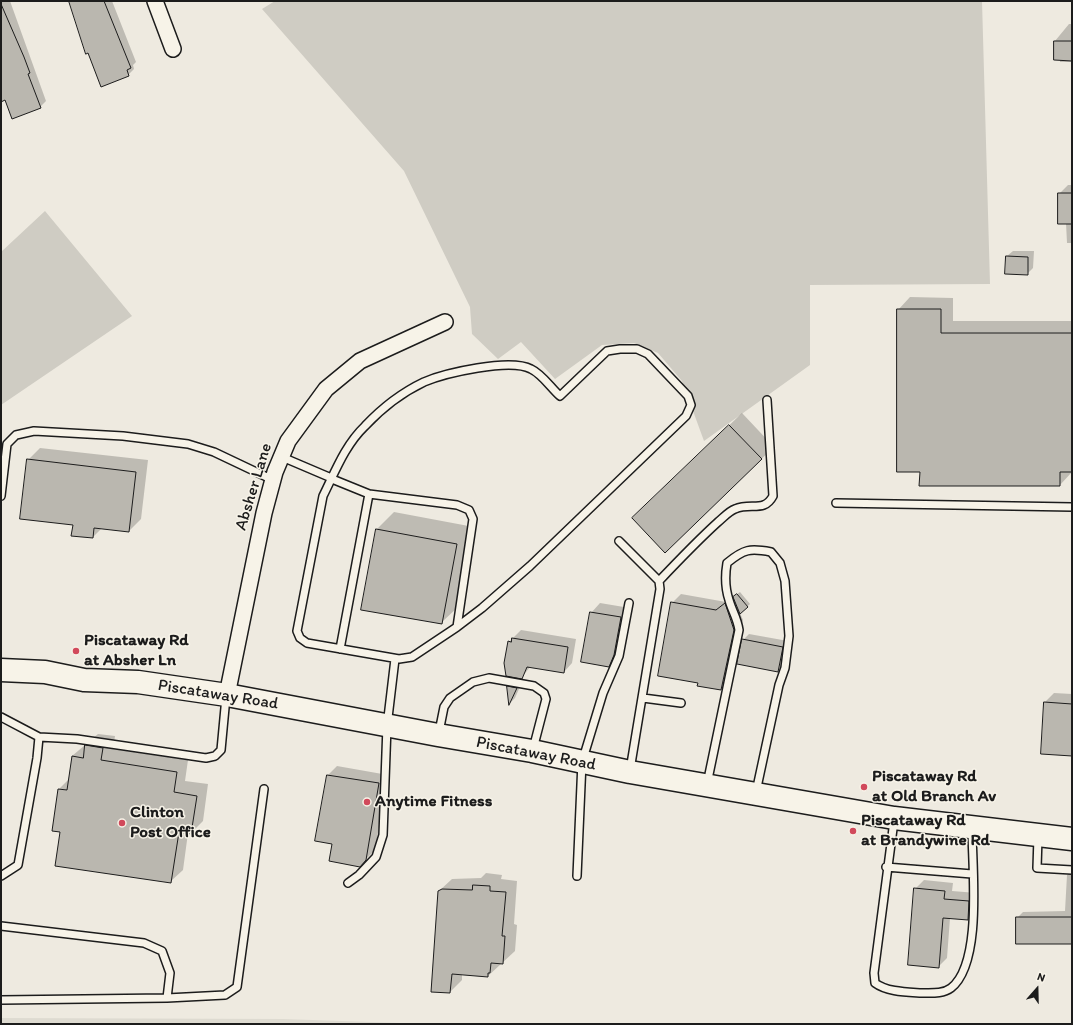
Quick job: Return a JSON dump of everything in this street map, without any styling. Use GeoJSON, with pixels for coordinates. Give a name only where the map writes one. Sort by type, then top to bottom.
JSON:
{"type":"FeatureCollection","features":[{"type":"Feature","properties":{"kind":"main road","name":"Piscataway Road"},"geometry":{"type":"LineString","coordinates":[[1,670],[45,672],[84,680],[138,682],[227,695],[438,736],[532,751],[630,772],[894,818],[972,829],[1072,839]]}},
{"type":"Feature","properties":{"kind":"street"},"geometry":{"type":"LineString","coordinates":[[155,1],[173,50]]}},
{"type":"Feature","properties":{"kind":"street","name":"Absher Lane"},"geometry":{"type":"LineString","coordinates":[[227,695],[261,528],[273,480],[288,441],[326,389],[360,361],[445,322]]}},
{"type":"Feature","properties":{"kind":"lane"},"geometry":{"type":"LineString","coordinates":[[637,349],[648,354],[688,396],[691,405],[686,416],[530,566],[482,608],[457,627],[412,657],[395,659],[307,643],[300,638],[297,631],[323,496],[342,456],[364,426],[394,401],[424,382],[478,367],[522,366],[532,370],[560,396],[607,351],[637,349]]}},
{"type":"Feature","properties":{"kind":"lane"},"geometry":{"type":"LineString","coordinates":[[659,581],[691,546],[734,509],[751,506],[765,506],[770,502],[773,496],[767,400]]}},
{"type":"Feature","properties":{"kind":"lane"},"geometry":{"type":"LineString","coordinates":[[1,496],[7,444],[16,434],[34,430],[123,436],[188,444],[214,452],[273,480]]}},
{"type":"Feature","properties":{"kind":"lane"},"geometry":{"type":"LineString","coordinates":[[282,456],[369,494],[457,505],[469,510],[473,519],[457,627]]}},
{"type":"Feature","properties":{"kind":"lane"},"geometry":{"type":"LineString","coordinates":[[340,649],[369,494]]}},
{"type":"Feature","properties":{"kind":"lane"},"geometry":{"type":"LineString","coordinates":[[836,503],[1072,507]]}},
{"type":"Feature","properties":{"kind":"lane"},"geometry":{"type":"LineString","coordinates":[[619,541],[659,581],[660,589],[630,772]]}},
{"type":"Feature","properties":{"kind":"lane"},"geometry":{"type":"LineString","coordinates":[[707,785],[739,630],[736,615],[729,600],[725,578],[727,563],[741,551],[754,549],[771,552],[780,563],[785,581],[789,636],[785,668],[779,685],[755,794]]}},
{"type":"Feature","properties":{"kind":"lane"},"geometry":{"type":"LineString","coordinates":[[577,876],[582,762],[603,693],[619,656],[629,603]]}},
{"type":"Feature","properties":{"kind":"lane"},"geometry":{"type":"LineString","coordinates":[[348,883],[359,875],[376,857],[384,835],[387,726],[395,659]]}},
{"type":"Feature","properties":{"kind":"lane"},"geometry":{"type":"LineString","coordinates":[[438,736],[444,707],[450,698],[473,682],[489,678],[534,686],[544,693],[546,699],[532,751]]}},
{"type":"Feature","properties":{"kind":"lane"},"geometry":{"type":"LineString","coordinates":[[1,717],[39,737],[77,739],[206,758],[215,756],[221,750],[227,695]]}},
{"type":"Feature","properties":{"kind":"lane"},"geometry":{"type":"LineString","coordinates":[[643,698],[681,703]]}},
{"type":"Feature","properties":{"kind":"lane"},"geometry":{"type":"LineString","coordinates":[[1,876],[18,865],[37,758],[39,737]]}},
{"type":"Feature","properties":{"kind":"lane"},"geometry":{"type":"LineString","coordinates":[[1,1000],[167,998],[225,995],[237,987],[264,789]]}},
{"type":"Feature","properties":{"kind":"lane"},"geometry":{"type":"LineString","coordinates":[[894,818],[886,867],[874,973],[875,983],[881,988],[910,992],[940,993],[951,988],[964,972],[970,951],[975,908],[972,874],[972,829]]}},
{"type":"Feature","properties":{"kind":"lane"},"geometry":{"type":"LineString","coordinates":[[1038,836],[1037,868],[1072,870]]}},
{"type":"Feature","properties":{"kind":"lane"},"geometry":{"type":"LineString","coordinates":[[886,867],[972,874]]}},
{"type":"Feature","properties":{"kind":"lane"},"geometry":{"type":"LineString","coordinates":[[1,926],[144,943],[162,951],[170,973],[167,998]]}},
{"type":"Feature","properties":{"kind":"shaded area"},"geometry":{"type":"Polygon","coordinates":[[[275,1],[982,1],[990,284],[810,285],[810,365],[704,441],[682,381],[658,353],[634,343],[602,345],[555,379],[521,342],[498,359],[472,334],[470,307],[404,171],[262,9],[275,1]]]}},
{"type":"Feature","properties":{"kind":"shaded area"},"geometry":{"type":"Polygon","coordinates":[[[45,211],[132,316],[1,405],[1,252],[45,211]]]}},
{"type":"Feature","properties":{"kind":"shaded area"},"geometry":{"type":"Polygon","coordinates":[[[1,1018],[283,1019],[429,1024],[1,1024],[1,1018]]]}},
{"type":"Feature","properties":{"kind":"building"},"geometry":{"type":"Polygon","coordinates":[[[69,1],[104,1],[131,68],[127,70],[129,76],[101,87],[88,53],[86,54],[69,1]]]}},
{"type":"Feature","properties":{"kind":"building"},"geometry":{"type":"Polygon","coordinates":[[[1,4],[24,57],[30,73],[28,74],[41,108],[12,119],[5,100],[1,102],[1,4]]]}},
{"type":"Feature","properties":{"kind":"building"},"geometry":{"type":"Polygon","coordinates":[[[1054,41],[1072,41],[1072,61],[1054,60],[1054,41]]]}},
{"type":"Feature","properties":{"kind":"building"},"geometry":{"type":"Polygon","coordinates":[[[1058,193],[1072,193],[1072,224],[1058,224],[1058,193]]]}},
{"type":"Feature","properties":{"kind":"building"},"geometry":{"type":"Polygon","coordinates":[[[1006,256],[1028,257],[1028,275],[1005,274],[1006,256]]]}},
{"type":"Feature","properties":{"kind":"building"},"geometry":{"type":"Polygon","coordinates":[[[897,309],[941,309],[941,333],[1072,333],[1072,472],[1060,472],[1060,486],[919,486],[920,472],[897,472],[897,309]]]}},
{"type":"Feature","properties":{"kind":"building"},"geometry":{"type":"Polygon","coordinates":[[[729,425],[762,459],[665,553],[632,518],[729,425]]]}},
{"type":"Feature","properties":{"kind":"building"},"geometry":{"type":"Polygon","coordinates":[[[27,459],[136,472],[129,532],[94,528],[93,538],[71,536],[73,525],[20,519],[27,459]]]}},
{"type":"Feature","properties":{"kind":"building"},"geometry":{"type":"Polygon","coordinates":[[[376,529],[457,544],[442,624],[361,610],[376,529]]]}},
{"type":"Feature","properties":{"kind":"building"},"geometry":{"type":"Polygon","coordinates":[[[737,594],[748,607],[740,614],[733,597],[737,594]]]}},
{"type":"Feature","properties":{"kind":"building"},"geometry":{"type":"Polygon","coordinates":[[[671,602],[716,610],[725,603],[734,630],[721,690],[697,686],[698,683],[658,676],[671,602]]]}},
{"type":"Feature","properties":{"kind":"building"},"geometry":{"type":"Polygon","coordinates":[[[590,612],[621,617],[614,655],[609,667],[581,662],[590,612]]]}},
{"type":"Feature","properties":{"kind":"building"},"geometry":{"type":"Polygon","coordinates":[[[512,638],[568,647],[564,673],[527,667],[522,679],[506,676],[504,663],[508,641],[511,642],[512,638]]]}},
{"type":"Feature","properties":{"kind":"building"},"geometry":{"type":"Polygon","coordinates":[[[742,639],[783,647],[778,672],[737,664],[742,639]]]}},
{"type":"Feature","properties":{"kind":"building"},"geometry":{"type":"Polygon","coordinates":[[[507,686],[517,688],[509,705],[507,686]]]}},
{"type":"Feature","properties":{"kind":"building"},"geometry":{"type":"Polygon","coordinates":[[[1044,702],[1072,704],[1072,756],[1041,754],[1044,702]]]}},
{"type":"Feature","properties":{"kind":"building"},"geometry":{"type":"Polygon","coordinates":[[[85,745],[103,748],[101,760],[177,772],[174,792],[197,796],[191,834],[179,832],[171,883],[55,866],[60,832],[52,831],[58,789],[67,790],[72,756],[83,758],[85,745]]]}},
{"type":"Feature","properties":{"kind":"building"},"geometry":{"type":"Polygon","coordinates":[[[327,775],[379,783],[366,860],[360,867],[329,861],[332,844],[315,841],[327,775]]]}},
{"type":"Feature","properties":{"kind":"building"},"geometry":{"type":"Polygon","coordinates":[[[473,885],[490,886],[490,891],[506,892],[502,936],[505,936],[503,964],[491,963],[488,977],[452,974],[450,993],[431,992],[438,891],[442,889],[472,890],[473,885]]]}},
{"type":"Feature","properties":{"kind":"building"},"geometry":{"type":"Polygon","coordinates":[[[914,888],[945,891],[944,899],[969,901],[968,920],[943,918],[939,968],[908,965],[914,888]]]}},
{"type":"Feature","properties":{"kind":"building"},"geometry":{"type":"Polygon","coordinates":[[[1016,917],[1072,917],[1072,944],[1016,944],[1016,917]]]}},
{"type":"Feature","properties":{"kind":"place","name":"Piscataway Rd at Absher Ln"},"geometry":{"type":"Point","coordinates":[76,651]}},
{"type":"Feature","properties":{"kind":"place","name":"Piscataway Rd at Old Branch Av"},"geometry":{"type":"Point","coordinates":[864,787]}},
{"type":"Feature","properties":{"kind":"place","name":"Anytime Fitness"},"geometry":{"type":"Point","coordinates":[367,802]}},
{"type":"Feature","properties":{"kind":"place","name":"Clinton Post Office"},"geometry":{"type":"Point","coordinates":[122,823]}},
{"type":"Feature","properties":{"kind":"place","name":"Piscataway Rd at Brandywine Rd"},"geometry":{"type":"Point","coordinates":[853,831]}}]}
